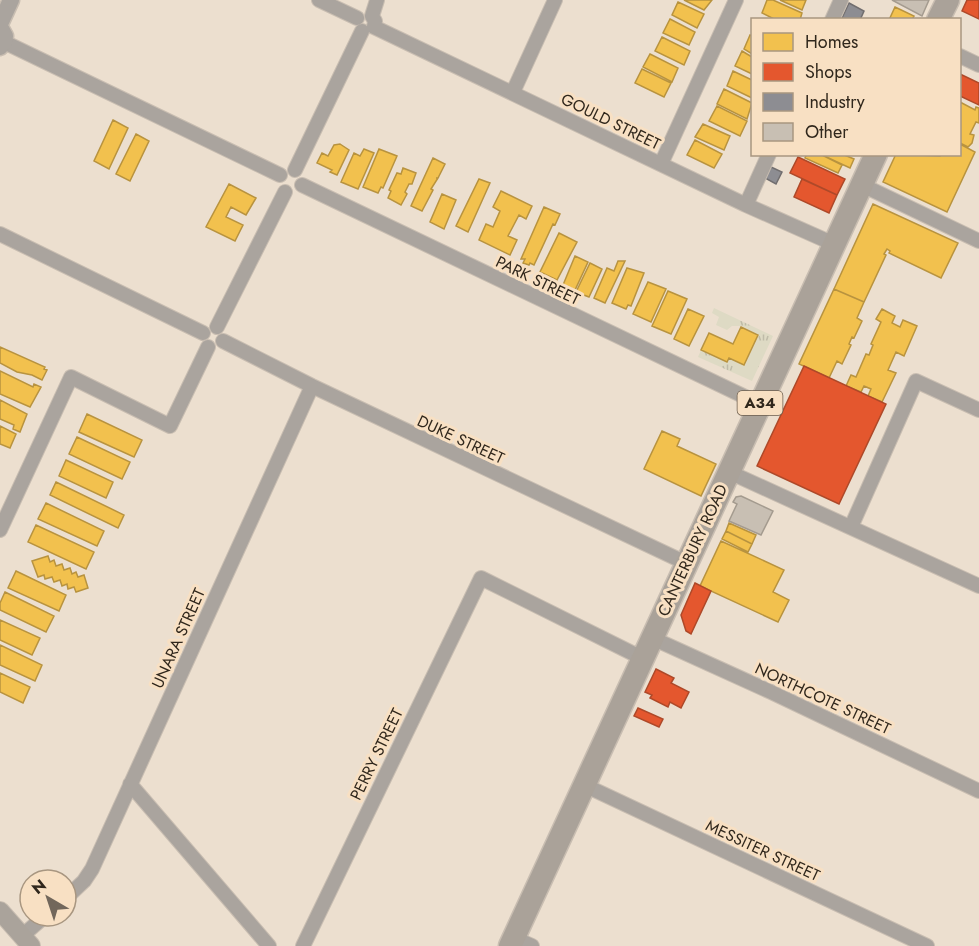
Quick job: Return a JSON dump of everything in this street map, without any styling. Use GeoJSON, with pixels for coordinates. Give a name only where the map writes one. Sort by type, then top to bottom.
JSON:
{"type":"FeatureCollection","features":[{"type":"Feature","properties":{"kind":"highway"},"geometry":{"type":"LineString","coordinates":[[939,18],[948,0]]}},
{"type":"Feature","properties":{"kind":"highway","name":"CANTERBURY ROAD"},"geometry":{"type":"LineString","coordinates":[[519,943],[584,785],[875,156]]}},
{"type":"Feature","properties":{"kind":"main road"},"geometry":{"type":"LineString","coordinates":[[0,910],[26,941]]}},
{"type":"Feature","properties":{"kind":"street"},"geometry":{"type":"LineString","coordinates":[[11,0],[1,35],[280,175]]}},
{"type":"Feature","properties":{"kind":"street","name":"GOULD STREET"},"geometry":{"type":"LineString","coordinates":[[318,0],[834,244]]}},
{"type":"Feature","properties":{"kind":"street"},"geometry":{"type":"LineString","coordinates":[[295,170],[377,0]]}},
{"type":"Feature","properties":{"kind":"street"},"geometry":{"type":"LineString","coordinates":[[513,92],[555,0]]}},
{"type":"Feature","properties":{"kind":"street"},"geometry":{"type":"LineString","coordinates":[[661,164],[736,0]]}},
{"type":"Feature","properties":{"kind":"street"},"geometry":{"type":"LineString","coordinates":[[833,18],[841,0]]}},
{"type":"Feature","properties":{"kind":"street"},"geometry":{"type":"LineString","coordinates":[[961,56],[979,65]]}},
{"type":"Feature","properties":{"kind":"street"},"geometry":{"type":"LineString","coordinates":[[746,204],[768,156]]}},
{"type":"Feature","properties":{"kind":"street"},"geometry":{"type":"LineString","coordinates":[[286,169],[295,170],[302,177],[302,185],[293,192],[285,192],[278,182],[280,175],[286,169]]}},
{"type":"Feature","properties":{"kind":"street","name":"PARK STREET"},"geometry":{"type":"LineString","coordinates":[[302,185],[760,404]]}},
{"type":"Feature","properties":{"kind":"street"},"geometry":{"type":"LineString","coordinates":[[862,185],[979,241]]}},
{"type":"Feature","properties":{"kind":"street"},"geometry":{"type":"LineString","coordinates":[[217,327],[285,192]]}},
{"type":"Feature","properties":{"kind":"street"},"geometry":{"type":"LineString","coordinates":[[0,234],[203,333]]}},
{"type":"Feature","properties":{"kind":"street"},"geometry":{"type":"LineString","coordinates":[[211,327],[217,327],[224,335],[223,341],[219,347],[208,347],[203,343],[203,333],[211,327]]}},
{"type":"Feature","properties":{"kind":"street","name":"DUKE STREET"},"geometry":{"type":"LineString","coordinates":[[223,341],[312,386],[686,563]]}},
{"type":"Feature","properties":{"kind":"street"},"geometry":{"type":"LineString","coordinates":[[0,530],[71,377],[170,426],[208,347]]}},
{"type":"Feature","properties":{"kind":"street"},"geometry":{"type":"LineString","coordinates":[[851,527],[916,381],[979,410]]}},
{"type":"Feature","properties":{"kind":"street","name":"UNARA STREET"},"geometry":{"type":"LineString","coordinates":[[78,887],[92,869],[312,386]]}},
{"type":"Feature","properties":{"kind":"street"},"geometry":{"type":"LineString","coordinates":[[729,472],[979,586]]}},
{"type":"Feature","properties":{"kind":"street","name":"NORTHCOTE STREET"},"geometry":{"type":"LineString","coordinates":[[481,578],[647,648],[771,692],[979,791]]}},
{"type":"Feature","properties":{"kind":"street","name":"PERRY STREET"},"geometry":{"type":"LineString","coordinates":[[303,946],[481,578]]}},
{"type":"Feature","properties":{"kind":"street"},"geometry":{"type":"LineString","coordinates":[[130,784],[268,946]]}},
{"type":"Feature","properties":{"kind":"street","name":"MESSITER STREET"},"geometry":{"type":"LineString","coordinates":[[584,785],[927,946]]}},
{"type":"Feature","properties":{"kind":"street"},"geometry":{"type":"LineString","coordinates":[[26,941],[36,928]]}},
{"type":"Feature","properties":{"kind":"green space"},"geometry":{"type":"Polygon","coordinates":[[[714,308],[773,336],[752,381],[698,357],[701,350],[726,362],[729,357],[745,365],[759,335],[742,326],[732,326],[727,330],[716,325],[719,317],[712,313],[714,308]]]}},
{"type":"Feature","properties":{"kind":"building: Homes"},"geometry":{"type":"Polygon","coordinates":[[[684,0],[712,0],[704,10],[684,0]]]}},
{"type":"Feature","properties":{"kind":"building: Homes"},"geometry":{"type":"Polygon","coordinates":[[[767,0],[773,0],[802,13],[801,18],[772,18],[762,13],[767,0]]]}},
{"type":"Feature","properties":{"kind":"building: Homes"},"geometry":{"type":"Polygon","coordinates":[[[780,0],[806,0],[802,10],[780,0]]]}},
{"type":"Feature","properties":{"kind":"building: Homes"},"geometry":{"type":"Polygon","coordinates":[[[678,2],[704,14],[697,28],[672,15],[678,2]]]}},
{"type":"Feature","properties":{"kind":"building: Homes"},"geometry":{"type":"Polygon","coordinates":[[[895,7],[914,16],[913,18],[890,18],[895,7]]]}},
{"type":"Feature","properties":{"kind":"building: Homes"},"geometry":{"type":"Polygon","coordinates":[[[670,19],[695,32],[689,45],[663,33],[670,19]]]}},
{"type":"Feature","properties":{"kind":"building: Homes"},"geometry":{"type":"Polygon","coordinates":[[[750,35],[751,53],[744,49],[750,35]]]}},
{"type":"Feature","properties":{"kind":"building: Homes"},"geometry":{"type":"Polygon","coordinates":[[[662,37],[690,51],[684,65],[655,51],[662,37]]]}},
{"type":"Feature","properties":{"kind":"building: Homes"},"geometry":{"type":"Polygon","coordinates":[[[742,51],[751,56],[751,74],[735,66],[742,51]]]}},
{"type":"Feature","properties":{"kind":"building: Homes"},"geometry":{"type":"Polygon","coordinates":[[[650,54],[678,68],[672,82],[643,67],[650,54]]]}},
{"type":"Feature","properties":{"kind":"building: Homes"},"geometry":{"type":"Polygon","coordinates":[[[642,69],[671,83],[664,97],[635,83],[642,69]]]}},
{"type":"Feature","properties":{"kind":"building: Homes"},"geometry":{"type":"Polygon","coordinates":[[[733,71],[751,80],[751,98],[727,86],[733,71]]]}},
{"type":"Feature","properties":{"kind":"building: Homes"},"geometry":{"type":"Polygon","coordinates":[[[724,89],[751,102],[751,106],[747,119],[717,104],[724,89]]]}},
{"type":"Feature","properties":{"kind":"building: Homes"},"geometry":{"type":"Polygon","coordinates":[[[961,103],[975,110],[976,107],[979,108],[979,123],[976,122],[970,134],[974,135],[968,147],[961,144],[961,103]]]}},
{"type":"Feature","properties":{"kind":"building: Homes"},"geometry":{"type":"Polygon","coordinates":[[[717,106],[747,121],[740,136],[709,121],[717,106]]]}},
{"type":"Feature","properties":{"kind":"building: Homes"},"geometry":{"type":"Polygon","coordinates":[[[113,120],[128,128],[109,169],[94,161],[113,120]]]}},
{"type":"Feature","properties":{"kind":"building: Homes"},"geometry":{"type":"Polygon","coordinates":[[[703,124],[730,136],[724,150],[695,137],[703,124]]]}},
{"type":"Feature","properties":{"kind":"building: Homes"},"geometry":{"type":"Polygon","coordinates":[[[136,134],[149,141],[130,181],[116,174],[136,134]]]}},
{"type":"Feature","properties":{"kind":"building: Homes"},"geometry":{"type":"Polygon","coordinates":[[[695,140],[722,154],[714,168],[687,155],[695,140]]]}},
{"type":"Feature","properties":{"kind":"building: Homes"},"geometry":{"type":"Polygon","coordinates":[[[340,144],[349,150],[337,175],[317,163],[322,153],[328,156],[334,145],[340,144]]]}},
{"type":"Feature","properties":{"kind":"building: Homes"},"geometry":{"type":"Polygon","coordinates":[[[961,145],[975,152],[947,212],[883,182],[895,156],[961,156],[961,145]]]}},
{"type":"Feature","properties":{"kind":"building: Homes"},"geometry":{"type":"Polygon","coordinates":[[[364,149],[374,153],[358,189],[341,182],[354,153],[360,156],[364,149]]]}},
{"type":"Feature","properties":{"kind":"building: Homes"},"geometry":{"type":"Polygon","coordinates":[[[379,149],[397,156],[383,188],[381,187],[378,193],[363,187],[379,149]]]}},
{"type":"Feature","properties":{"kind":"building: Homes"},"geometry":{"type":"Polygon","coordinates":[[[806,156],[824,156],[842,165],[838,173],[805,158],[806,156]]]}},
{"type":"Feature","properties":{"kind":"building: Homes"},"geometry":{"type":"Polygon","coordinates":[[[824,156],[847,156],[854,159],[850,168],[824,156]]]}},
{"type":"Feature","properties":{"kind":"building: Homes"},"geometry":{"type":"Polygon","coordinates":[[[433,158],[445,164],[422,211],[411,206],[433,158]]]}},
{"type":"Feature","properties":{"kind":"building: Homes"},"geometry":{"type":"Polygon","coordinates":[[[403,168],[416,173],[412,184],[409,184],[405,192],[407,194],[401,205],[388,198],[397,173],[401,174],[403,168]]]}},
{"type":"Feature","properties":{"kind":"building: Homes"},"geometry":{"type":"Polygon","coordinates":[[[479,179],[490,183],[468,232],[456,226],[479,179]]]}},
{"type":"Feature","properties":{"kind":"building: Homes"},"geometry":{"type":"Polygon","coordinates":[[[229,184],[256,198],[246,215],[231,207],[226,217],[243,225],[235,241],[206,227],[229,184]]]}},
{"type":"Feature","properties":{"kind":"building: Homes"},"geometry":{"type":"Polygon","coordinates":[[[501,191],[532,206],[526,219],[519,215],[508,236],[517,240],[510,255],[479,240],[486,224],[493,227],[500,211],[493,207],[501,191]]]}},
{"type":"Feature","properties":{"kind":"building: Homes"},"geometry":{"type":"Polygon","coordinates":[[[442,194],[456,200],[444,229],[430,222],[442,194]]]}},
{"type":"Feature","properties":{"kind":"building: Homes"},"geometry":{"type":"Polygon","coordinates":[[[873,204],[958,243],[941,278],[889,253],[887,249],[864,302],[834,289],[873,204]]]}},
{"type":"Feature","properties":{"kind":"building: Homes"},"geometry":{"type":"Polygon","coordinates":[[[544,207],[560,214],[534,265],[530,263],[529,265],[523,263],[525,259],[521,259],[544,207]]]}},
{"type":"Feature","properties":{"kind":"building: Homes"},"geometry":{"type":"Polygon","coordinates":[[[559,233],[577,242],[557,280],[540,272],[559,233]]]}},
{"type":"Feature","properties":{"kind":"building: Homes"},"geometry":{"type":"Polygon","coordinates":[[[575,256],[588,262],[575,290],[563,285],[575,256]]]}},
{"type":"Feature","properties":{"kind":"building: Homes"},"geometry":{"type":"Polygon","coordinates":[[[618,261],[625,261],[605,303],[594,298],[607,268],[614,271],[618,261]]]}},
{"type":"Feature","properties":{"kind":"building: Homes"},"geometry":{"type":"Polygon","coordinates":[[[590,263],[602,269],[589,297],[576,292],[590,263]]]}},
{"type":"Feature","properties":{"kind":"building: Homes"},"geometry":{"type":"Polygon","coordinates":[[[627,268],[644,273],[631,306],[628,305],[626,309],[612,303],[627,268]]]}},
{"type":"Feature","properties":{"kind":"building: Homes"},"geometry":{"type":"Polygon","coordinates":[[[648,282],[666,289],[651,322],[633,314],[648,282]]]}},
{"type":"Feature","properties":{"kind":"building: Homes"},"geometry":{"type":"Polygon","coordinates":[[[834,289],[864,302],[857,318],[862,321],[854,338],[852,337],[849,344],[851,345],[842,364],[837,361],[829,378],[799,364],[834,289]]]}},
{"type":"Feature","properties":{"kind":"building: Homes"},"geometry":{"type":"Polygon","coordinates":[[[668,291],[687,299],[671,334],[652,326],[668,291]]]}},
{"type":"Feature","properties":{"kind":"building: Homes"},"geometry":{"type":"Polygon","coordinates":[[[688,309],[704,316],[689,346],[674,339],[688,309]]]}},
{"type":"Feature","properties":{"kind":"building: Homes"},"geometry":{"type":"Polygon","coordinates":[[[882,309],[895,316],[892,323],[900,327],[903,320],[917,326],[904,356],[896,352],[888,370],[896,373],[882,402],[868,396],[871,389],[864,386],[861,392],[846,386],[851,375],[856,377],[866,354],[869,355],[873,345],[871,344],[881,322],[876,319],[882,309]]]}},
{"type":"Feature","properties":{"kind":"building: Homes"},"geometry":{"type":"Polygon","coordinates":[[[741,327],[758,335],[744,365],[729,358],[727,362],[701,350],[709,333],[733,344],[741,327]]]}},
{"type":"Feature","properties":{"kind":"building: Homes"},"geometry":{"type":"Polygon","coordinates":[[[0,347],[45,367],[44,369],[47,370],[42,380],[17,372],[0,363],[0,347]]]}},
{"type":"Feature","properties":{"kind":"building: Homes"},"geometry":{"type":"Polygon","coordinates":[[[0,371],[33,387],[34,384],[41,387],[30,407],[0,394],[0,371]]]}},
{"type":"Feature","properties":{"kind":"building: Homes"},"geometry":{"type":"Polygon","coordinates":[[[0,400],[27,414],[20,432],[13,429],[14,425],[0,419],[0,400]]]}},
{"type":"Feature","properties":{"kind":"building: Homes"},"geometry":{"type":"Polygon","coordinates":[[[87,414],[142,440],[134,457],[79,432],[87,414]]]}},
{"type":"Feature","properties":{"kind":"building: Homes"},"geometry":{"type":"Polygon","coordinates":[[[0,426],[16,434],[10,448],[0,444],[0,426]]]}},
{"type":"Feature","properties":{"kind":"building: Homes"},"geometry":{"type":"Polygon","coordinates":[[[662,431],[680,439],[677,446],[716,464],[701,496],[644,469],[662,431]]]}},
{"type":"Feature","properties":{"kind":"building: Homes"},"geometry":{"type":"Polygon","coordinates":[[[77,437],[130,462],[122,479],[69,454],[77,437]]]}},
{"type":"Feature","properties":{"kind":"building: Homes"},"geometry":{"type":"Polygon","coordinates":[[[66,460],[113,482],[106,498],[59,476],[66,460]]]}},
{"type":"Feature","properties":{"kind":"building: Homes"},"geometry":{"type":"Polygon","coordinates":[[[56,482],[124,515],[118,528],[50,495],[56,482]]]}},
{"type":"Feature","properties":{"kind":"building: Homes"},"geometry":{"type":"Polygon","coordinates":[[[46,503],[104,531],[97,546],[38,519],[46,503]]]}},
{"type":"Feature","properties":{"kind":"building: Homes"},"geometry":{"type":"Polygon","coordinates":[[[729,523],[756,535],[752,544],[726,531],[729,523]]]}},
{"type":"Feature","properties":{"kind":"building: Homes"},"geometry":{"type":"Polygon","coordinates":[[[36,525],[94,552],[86,569],[28,542],[36,525]]]}},
{"type":"Feature","properties":{"kind":"building: Homes"},"geometry":{"type":"Polygon","coordinates":[[[726,531],[752,544],[748,552],[722,539],[726,531]]]}},
{"type":"Feature","properties":{"kind":"building: Homes"},"geometry":{"type":"Polygon","coordinates":[[[721,541],[784,570],[773,592],[789,600],[778,622],[700,586],[721,541]]]}},
{"type":"Feature","properties":{"kind":"building: Homes"},"geometry":{"type":"Polygon","coordinates":[[[48,556],[50,562],[54,560],[56,566],[62,564],[64,570],[70,568],[72,574],[76,572],[78,577],[84,575],[88,588],[76,592],[74,587],[68,589],[67,584],[62,586],[60,580],[54,582],[52,577],[45,579],[44,575],[38,577],[32,561],[48,556]]]}},
{"type":"Feature","properties":{"kind":"building: Homes"},"geometry":{"type":"Polygon","coordinates":[[[16,571],[66,595],[59,611],[8,588],[16,571]]]}},
{"type":"Feature","properties":{"kind":"building: Homes"},"geometry":{"type":"Polygon","coordinates":[[[5,592],[54,616],[46,632],[0,610],[0,603],[5,592]]]}},
{"type":"Feature","properties":{"kind":"building: Homes"},"geometry":{"type":"Polygon","coordinates":[[[0,620],[40,638],[32,655],[0,640],[0,620]]]}},
{"type":"Feature","properties":{"kind":"building: Homes"},"geometry":{"type":"Polygon","coordinates":[[[0,645],[42,665],[35,681],[0,665],[0,645]]]}},
{"type":"Feature","properties":{"kind":"building: Homes"},"geometry":{"type":"Polygon","coordinates":[[[0,673],[30,687],[23,703],[0,692],[0,673]]]}},
{"type":"Feature","properties":{"kind":"building: Shops"},"geometry":{"type":"Polygon","coordinates":[[[967,0],[979,0],[979,19],[962,11],[967,0]]]}},
{"type":"Feature","properties":{"kind":"building: Shops"},"geometry":{"type":"Polygon","coordinates":[[[961,74],[979,83],[979,105],[961,96],[961,74]]]}},
{"type":"Feature","properties":{"kind":"building: Shops"},"geometry":{"type":"Polygon","coordinates":[[[798,157],[845,179],[837,195],[790,173],[798,157]]]}},
{"type":"Feature","properties":{"kind":"building: Shops"},"geometry":{"type":"Polygon","coordinates":[[[802,179],[837,195],[829,213],[794,197],[802,179]]]}},
{"type":"Feature","properties":{"kind":"building: Shops"},"geometry":{"type":"Polygon","coordinates":[[[804,366],[886,404],[839,504],[757,466],[804,366]]]}},
{"type":"Feature","properties":{"kind":"building: Shops"},"geometry":{"type":"Polygon","coordinates":[[[695,583],[711,591],[691,634],[686,631],[681,615],[695,583]]]}},
{"type":"Feature","properties":{"kind":"building: Shops"},"geometry":{"type":"Polygon","coordinates":[[[656,669],[674,678],[671,683],[689,692],[681,708],[670,702],[668,707],[650,698],[652,695],[645,692],[656,669]]]}},
{"type":"Feature","properties":{"kind":"building: Shops"},"geometry":{"type":"Polygon","coordinates":[[[638,708],[663,719],[659,727],[634,716],[638,708]]]}},
{"type":"Feature","properties":{"kind":"building: Industry"},"geometry":{"type":"Polygon","coordinates":[[[849,3],[864,11],[861,18],[842,18],[849,3]]]}},
{"type":"Feature","properties":{"kind":"building: Industry"},"geometry":{"type":"Polygon","coordinates":[[[771,167],[782,172],[776,184],[765,178],[771,167]]]}},
{"type":"Feature","properties":{"kind":"building: Other"},"geometry":{"type":"Polygon","coordinates":[[[892,0],[929,0],[922,16],[892,0]]]}},
{"type":"Feature","properties":{"kind":"building: Other"},"geometry":{"type":"Polygon","coordinates":[[[741,496],[773,511],[761,535],[729,521],[737,504],[733,502],[736,497],[741,496]]]}}]}
